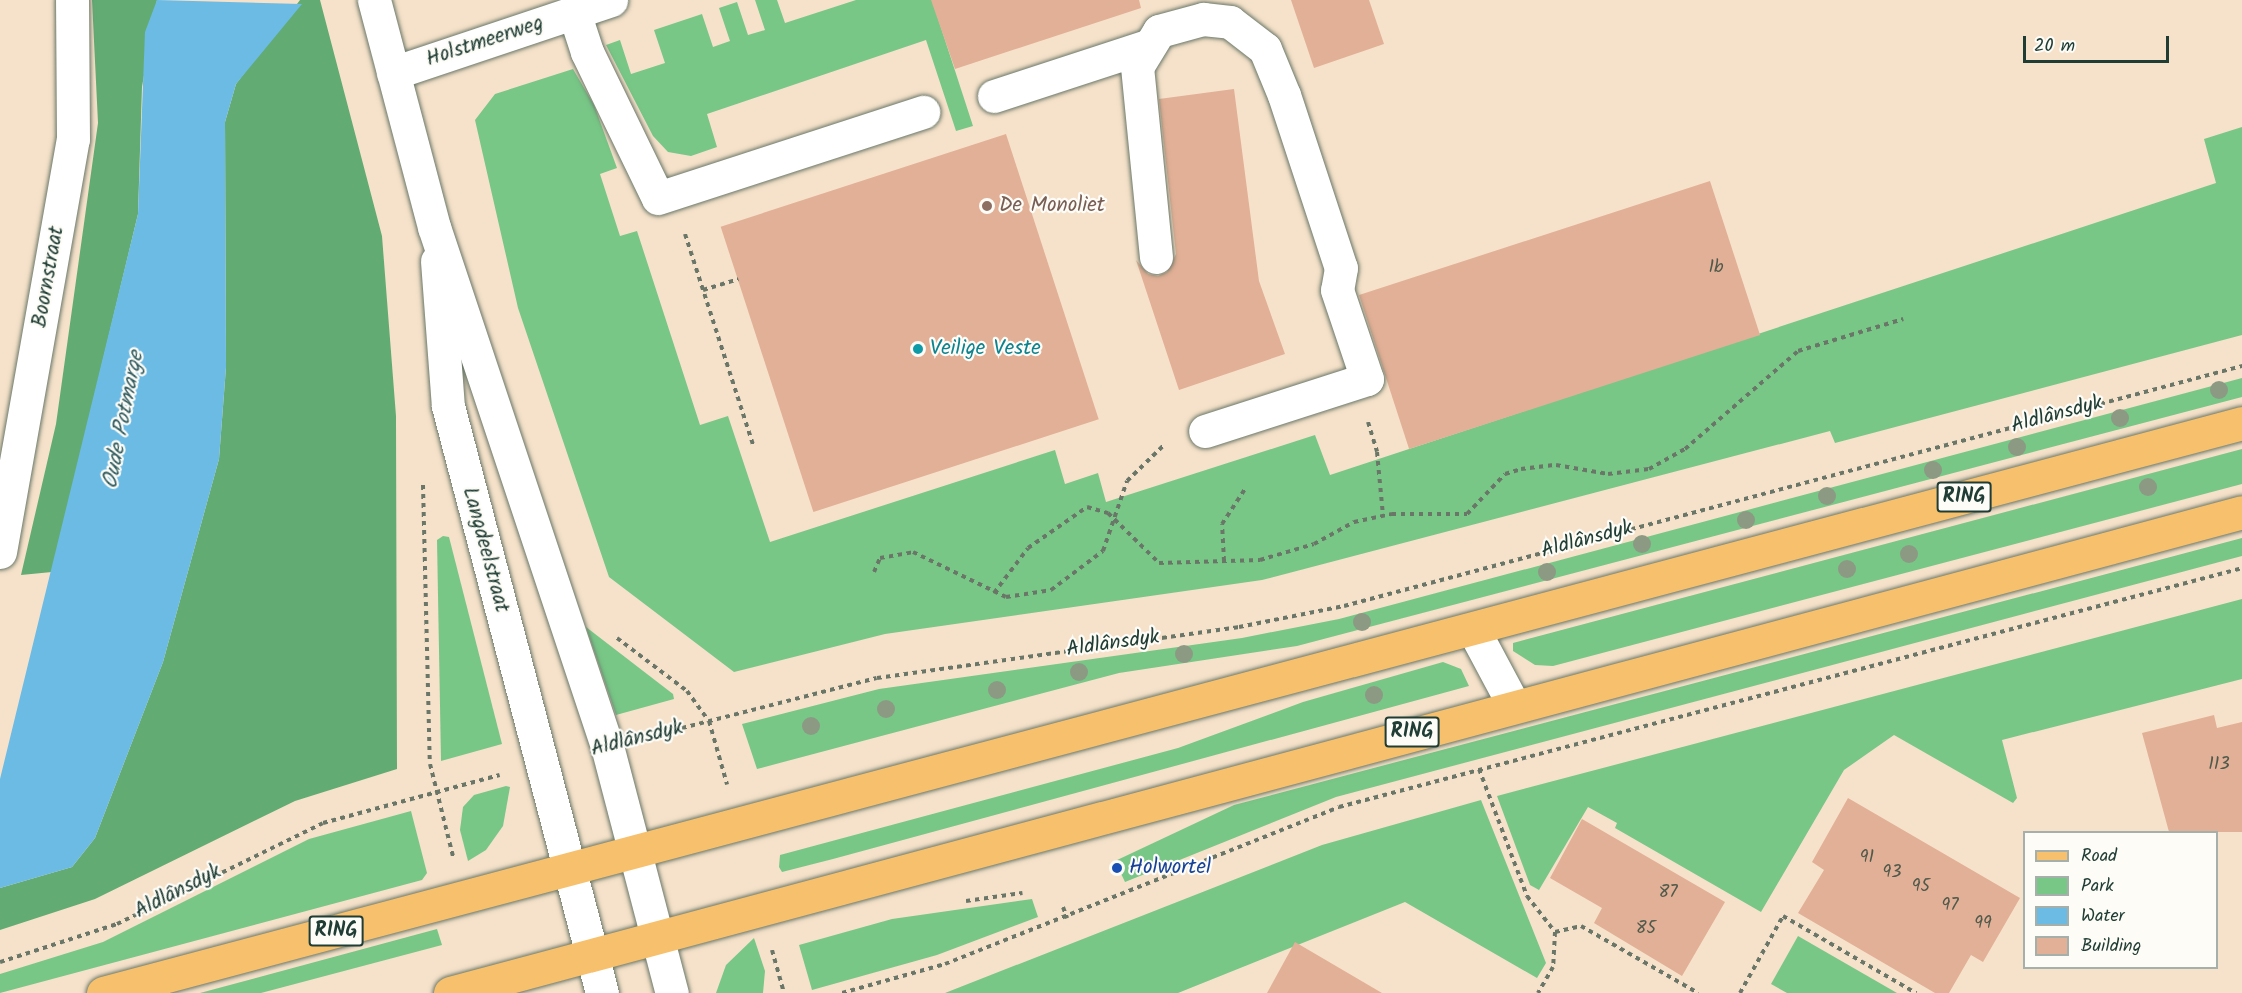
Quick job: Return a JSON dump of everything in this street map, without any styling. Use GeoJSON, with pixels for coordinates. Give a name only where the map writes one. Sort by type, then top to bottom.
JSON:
{"type":"FeatureCollection","features":[{"type":"Feature","properties":{"kind":"main road","name":"RING"},"geometry":{"type":"LineString","coordinates":[[103,993],[2242,423]]}},
{"type":"Feature","properties":{"kind":"main road","name":"RING"},"geometry":{"type":"LineString","coordinates":[[450,993],[1513,704],[2242,512]]}},
{"type":"Feature","properties":{"kind":"street","name":"Boornstraat"},"geometry":{"type":"LineString","coordinates":[[0,552],[73,139],[72,0]]}},
{"type":"Feature","properties":{"kind":"street","name":"Langdeelstraat"},"geometry":{"type":"LineString","coordinates":[[374,0],[434,227],[607,746],[658,936]]}},
{"type":"Feature","properties":{"kind":"street","name":"Holstmeerweg"},"geometry":{"type":"LineString","coordinates":[[393,73],[611,0]]}},
{"type":"Feature","properties":{"kind":"street"},"geometry":{"type":"LineString","coordinates":[[1156,257],[1136,93],[1137,67],[1147,46],[1177,11],[1230,22],[1265,49],[1341,268],[1337,290],[1367,379],[1205,432]]}},
{"type":"Feature","properties":{"kind":"street"},"geometry":{"type":"LineString","coordinates":[[574,12],[587,52],[658,198],[922,112]]}},
{"type":"Feature","properties":{"kind":"street"},"geometry":{"type":"LineString","coordinates":[[994,96],[1147,46]]}},
{"type":"Feature","properties":{"kind":"street","name":"Langdeelstraat"},"geometry":{"type":"LineString","coordinates":[[434,227],[448,406],[592,954]]}},
{"type":"Feature","properties":{"kind":"street"},"geometry":{"type":"LineString","coordinates":[[1473,629],[1513,704]]}},
{"type":"Feature","properties":{"kind":"street"},"geometry":{"type":"LineString","coordinates":[[658,936],[672,993]]}},
{"type":"Feature","properties":{"kind":"street"},"geometry":{"type":"LineString","coordinates":[[592,954],[602,993]]}},
{"type":"Feature","properties":{"kind":"path"},"geometry":{"type":"LineString","coordinates":[[672,194],[753,444]]}},
{"type":"Feature","properties":{"kind":"path"},"geometry":{"type":"LineString","coordinates":[[703,290],[738,279]]}},
{"type":"Feature","properties":{"kind":"path"},"geometry":{"type":"LineString","coordinates":[[994,593],[1028,548],[1080,509],[1098,509],[1160,563],[1224,561],[1280,556],[1341,527],[1383,515],[1467,514],[1505,474],[1540,465],[1608,474],[1649,469],[1685,449],[1798,351],[1903,319]]}},
{"type":"Feature","properties":{"kind":"path","name":"Aldlânsdyk"},"geometry":{"type":"LineString","coordinates":[[607,746],[877,678],[1239,627],[1344,606],[2242,366]]}},
{"type":"Feature","properties":{"kind":"path"},"geometry":{"type":"LineString","coordinates":[[1357,383],[1377,452],[1383,515]]}},
{"type":"Feature","properties":{"kind":"path"},"geometry":{"type":"LineString","coordinates":[[874,572],[880,558],[913,552],[994,593],[1032,595],[1068,581],[1103,551],[1127,481],[1158,446],[1205,432]]}},
{"type":"Feature","properties":{"kind":"path"},"geometry":{"type":"LineString","coordinates":[[422,471],[430,764],[438,792]]}},
{"type":"Feature","properties":{"kind":"path"},"geometry":{"type":"LineString","coordinates":[[1224,561],[1222,524],[1245,489]]}},
{"type":"Feature","properties":{"kind":"path"},"geometry":{"type":"LineString","coordinates":[[842,993],[945,964],[1067,918],[1339,807],[2242,567]]}},
{"type":"Feature","properties":{"kind":"path"},"geometry":{"type":"LineString","coordinates":[[607,631],[687,691],[709,721]]}},
{"type":"Feature","properties":{"kind":"path","name":"Aldlânsdyk"},"geometry":{"type":"LineString","coordinates":[[0,962],[117,924],[323,823],[542,764]]}},
{"type":"Feature","properties":{"kind":"path"},"geometry":{"type":"LineString","coordinates":[[1479,770],[1527,896],[1555,932],[1553,967],[1538,993]]}},
{"type":"Feature","properties":{"kind":"path"},"geometry":{"type":"LineString","coordinates":[[1063,907],[1067,918]]}},
{"type":"Feature","properties":{"kind":"path"},"geometry":{"type":"LineString","coordinates":[[1740,993],[1783,916],[1916,993]]}},
{"type":"Feature","properties":{"kind":"path"},"geometry":{"type":"LineString","coordinates":[[1555,932],[1581,926],[1698,993]]}},
{"type":"Feature","properties":{"kind":"green space"},"geometry":{"type":"Polygon","coordinates":[[[92,0],[157,0],[142,87],[138,214],[52,572],[21,575],[56,424],[98,123],[92,0]]]}},
{"type":"Feature","properties":{"kind":"green space"},"geometry":{"type":"Polygon","coordinates":[[[300,0],[320,0],[382,236],[396,416],[397,769],[295,801],[95,899],[0,930],[0,888],[72,867],[95,838],[163,662],[219,459],[226,367],[225,122],[236,84],[300,0]]]}},
{"type":"Feature","properties":{"kind":"green space"},"geometry":{"type":"Polygon","coordinates":[[[755,0],[777,0],[785,23],[856,0],[932,0],[973,126],[956,131],[926,40],[707,114],[717,147],[691,156],[668,152],[653,136],[606,45],[620,40],[631,74],[665,63],[654,30],[702,14],[713,47],[730,41],[719,8],[737,2],[748,35],[765,30],[755,0]]]}},
{"type":"Feature","properties":{"kind":"green space"},"geometry":{"type":"Polygon","coordinates":[[[573,69],[594,105],[617,168],[600,174],[620,236],[637,231],[700,425],[728,416],[770,542],[1055,450],[1065,484],[1098,473],[1106,502],[1315,435],[1330,475],[2216,183],[2204,139],[2242,127],[2242,335],[1835,443],[1830,431],[1262,580],[885,634],[734,672],[609,577],[518,308],[475,120],[495,94],[573,69]]]}},
{"type":"Feature","properties":{"kind":"green space"},"geometry":{"type":"Polygon","coordinates":[[[2242,378],[2242,397],[1297,646],[1119,673],[757,769],[742,724],[879,689],[1242,638],[1339,619],[2242,378]]]}},
{"type":"Feature","properties":{"kind":"green space"},"geometry":{"type":"Polygon","coordinates":[[[2242,449],[2242,484],[1553,666],[1535,665],[1513,651],[1513,643],[2242,449]]]}},
{"type":"Feature","properties":{"kind":"green space"},"geometry":{"type":"Polygon","coordinates":[[[443,536],[449,537],[502,744],[441,761],[437,540],[443,536]]]}},
{"type":"Feature","properties":{"kind":"green space"},"geometry":{"type":"Polygon","coordinates":[[[2242,538],[2242,556],[1336,797],[1125,882],[1115,861],[1234,805],[2242,538]]]}},
{"type":"Feature","properties":{"kind":"green space"},"geometry":{"type":"Polygon","coordinates":[[[2242,599],[2242,679],[2002,740],[2017,798],[2013,803],[1894,735],[1844,770],[1761,912],[1615,828],[1617,823],[1588,807],[1539,890],[1530,885],[1497,796],[2242,599]]]}},
{"type":"Feature","properties":{"kind":"green space"},"geometry":{"type":"Polygon","coordinates":[[[586,627],[673,694],[674,699],[616,715],[586,627]]]}},
{"type":"Feature","properties":{"kind":"green space"},"geometry":{"type":"Polygon","coordinates":[[[1443,662],[1461,669],[1469,686],[833,859],[782,872],[779,867],[780,855],[1178,748],[1303,702],[1443,662]]]}},
{"type":"Feature","properties":{"kind":"green space"},"geometry":{"type":"Polygon","coordinates":[[[506,786],[510,787],[503,826],[486,850],[468,861],[460,830],[463,807],[474,795],[506,786]]]}},
{"type":"Feature","properties":{"kind":"green space"},"geometry":{"type":"Polygon","coordinates":[[[1481,800],[1546,963],[1537,978],[1405,902],[1178,993],[945,993],[1322,845],[1481,800]]]}},
{"type":"Feature","properties":{"kind":"green space"},"geometry":{"type":"Polygon","coordinates":[[[411,811],[427,873],[422,880],[0,993],[0,974],[103,942],[309,839],[411,811]]]}},
{"type":"Feature","properties":{"kind":"green space"},"geometry":{"type":"Polygon","coordinates":[[[1032,899],[1038,917],[937,955],[812,990],[799,945],[892,919],[1032,899]]]}},
{"type":"Feature","properties":{"kind":"green space"},"geometry":{"type":"Polygon","coordinates":[[[437,929],[442,945],[261,993],[200,993],[437,929]]]}},
{"type":"Feature","properties":{"kind":"green space"},"geometry":{"type":"Polygon","coordinates":[[[1798,936],[1897,993],[1787,993],[1771,984],[1798,936]]]}},
{"type":"Feature","properties":{"kind":"green space"},"geometry":{"type":"Polygon","coordinates":[[[754,938],[765,971],[763,993],[716,993],[726,965],[754,938]]]}},
{"type":"Feature","properties":{"kind":"water","name":"Oude Potmarge"},"geometry":{"type":"Polygon","coordinates":[[[157,0],[302,4],[236,84],[225,122],[226,367],[219,459],[163,662],[95,838],[72,867],[0,888],[0,779],[138,214],[145,32],[157,0]]]}},
{"type":"Feature","properties":{"kind":"building"},"geometry":{"type":"Polygon","coordinates":[[[931,0],[1139,0],[1141,8],[955,69],[931,0]]]}},
{"type":"Feature","properties":{"kind":"building"},"geometry":{"type":"Polygon","coordinates":[[[1291,0],[1369,0],[1384,44],[1314,68],[1291,0]]]}},
{"type":"Feature","properties":{"kind":"building"},"geometry":{"type":"Polygon","coordinates":[[[1234,89],[1259,281],[1285,354],[1179,390],[1136,260],[1148,274],[1158,276],[1167,272],[1176,254],[1159,99],[1234,89]]]}},
{"type":"Feature","properties":{"kind":"building","name":"Veilige Veste"},"geometry":{"type":"Polygon","coordinates":[[[1006,134],[1099,419],[813,512],[721,227],[1006,134]]]}},
{"type":"Feature","properties":{"kind":"building"},"geometry":{"type":"Polygon","coordinates":[[[1710,181],[1760,335],[1409,449],[1359,295],[1710,181]]]}},
{"type":"Feature","properties":{"kind":"building"},"geometry":{"type":"Polygon","coordinates":[[[2214,715],[2217,728],[2242,722],[2242,832],[2169,831],[2142,733],[2214,715]]]}},
{"type":"Feature","properties":{"kind":"building"},"geometry":{"type":"Polygon","coordinates":[[[1848,798],[2020,898],[1983,962],[1971,955],[1949,993],[1935,993],[1798,913],[1824,870],[1812,862],[1848,798]]]}},
{"type":"Feature","properties":{"kind":"building"},"geometry":{"type":"Polygon","coordinates":[[[1582,819],[1725,902],[1682,976],[1594,923],[1602,908],[1550,878],[1582,819]]]}},
{"type":"Feature","properties":{"kind":"building"},"geometry":{"type":"Polygon","coordinates":[[[1295,942],[1382,993],[1267,993],[1295,942]]]}},
{"type":"Feature","properties":{"kind":"place","name":"De Monoliet"},"geometry":{"type":"Point","coordinates":[987,206]}},
{"type":"Feature","properties":{"kind":"place","name":"Veilige Veste"},"geometry":{"type":"Point","coordinates":[918,349]}},
{"type":"Feature","properties":{"kind":"place","name":"Holwortel"},"geometry":{"type":"Point","coordinates":[1117,868]}}]}
